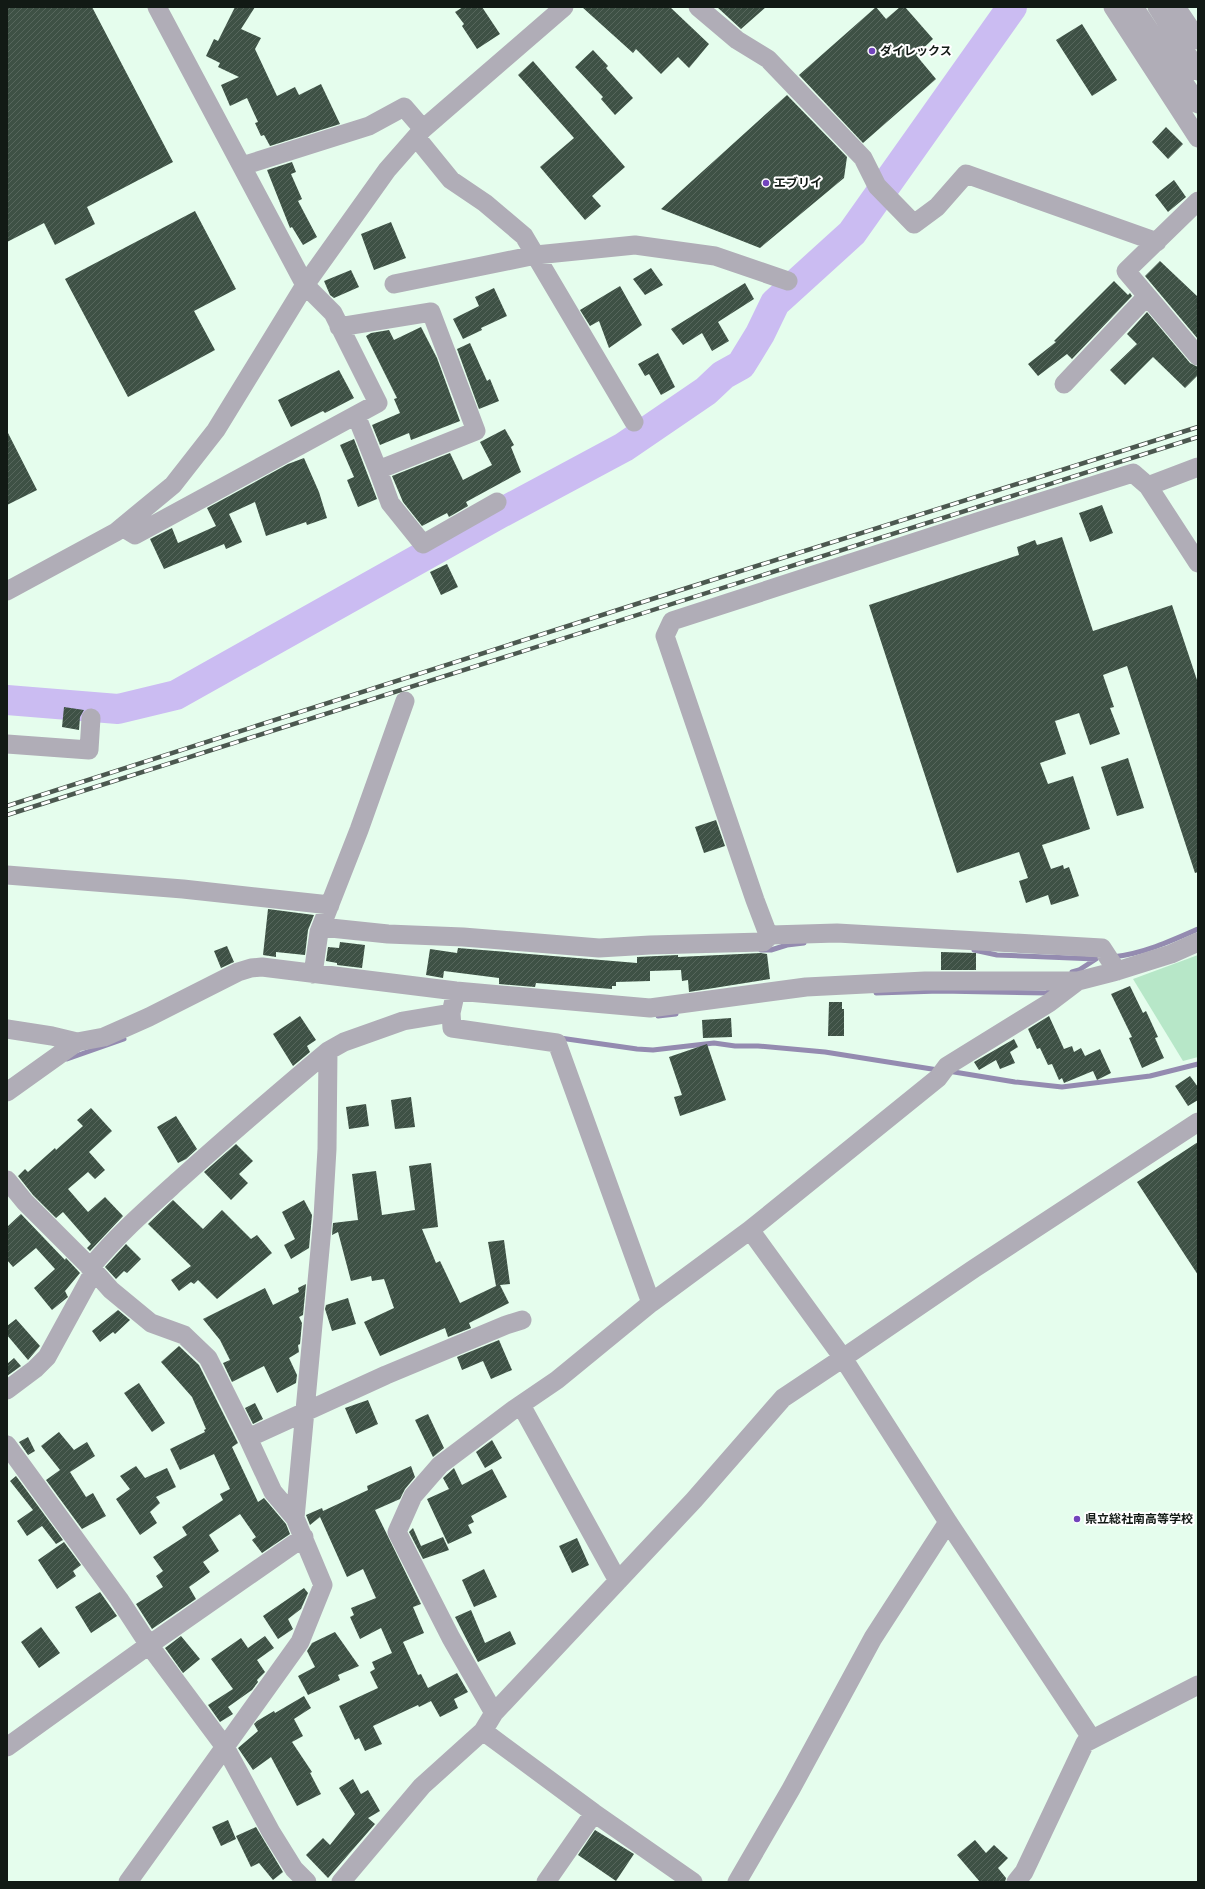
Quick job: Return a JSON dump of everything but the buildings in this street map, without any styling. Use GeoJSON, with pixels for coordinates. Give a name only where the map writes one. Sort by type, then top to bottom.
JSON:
{"type":"FeatureCollection","features":[{"type":"Feature","properties":{"kind":"street"},"geometry":{"type":"LineString","coordinates":[[122,527],[136,535],[378,403],[333,313],[305,285],[157,7]]}},
{"type":"Feature","properties":{"kind":"street"},"geometry":{"type":"LineString","coordinates":[[7,591],[116,532],[173,485],[216,430],[305,285],[387,170],[420,133],[564,7]]}},
{"type":"Feature","properties":{"kind":"street"},"geometry":{"type":"LineString","coordinates":[[698,7],[737,40],[768,60],[862,158],[877,186],[914,224],[937,207],[966,174],[1157,242]]}},
{"type":"Feature","properties":{"kind":"street"},"geometry":{"type":"LineString","coordinates":[[1113,7],[1198,138]]}},
{"type":"Feature","properties":{"kind":"street"},"geometry":{"type":"LineString","coordinates":[[1134,7],[1198,104]]}},
{"type":"Feature","properties":{"kind":"street"},"geometry":{"type":"LineString","coordinates":[[1157,7],[1198,71]]}},
{"type":"Feature","properties":{"kind":"street"},"geometry":{"type":"LineString","coordinates":[[1176,7],[1198,40]]}},
{"type":"Feature","properties":{"kind":"street"},"geometry":{"type":"LineString","coordinates":[[242,166],[369,126],[404,107],[451,180],[485,203],[524,236],[634,422]]}},
{"type":"Feature","properties":{"kind":"street"},"geometry":{"type":"LineString","coordinates":[[1198,201],[1126,271],[1198,356]]}},
{"type":"Feature","properties":{"kind":"street"},"geometry":{"type":"LineString","coordinates":[[394,284],[536,255],[635,245],[715,256],[788,281]]}},
{"type":"Feature","properties":{"kind":"street"},"geometry":{"type":"LineString","coordinates":[[1064,384],[1147,296]]}},
{"type":"Feature","properties":{"kind":"street"},"geometry":{"type":"LineString","coordinates":[[339,326],[431,312],[476,431],[378,470]]}},
{"type":"Feature","properties":{"kind":"street"},"geometry":{"type":"LineString","coordinates":[[356,415],[390,503],[423,544],[496,502]]}},
{"type":"Feature","properties":{"kind":"street"},"geometry":{"type":"LineString","coordinates":[[1148,486],[1198,467]]}},
{"type":"Feature","properties":{"kind":"street"},"geometry":{"type":"LineString","coordinates":[[771,935],[766,929],[755,900],[665,636],[672,621],[1133,473],[1148,486],[1198,564]]}},
{"type":"Feature","properties":{"kind":"street"},"geometry":{"type":"LineString","coordinates":[[313,974],[321,927],[362,823],[406,701]]}},
{"type":"Feature","properties":{"kind":"street"},"geometry":{"type":"LineString","coordinates":[[7,744],[89,750],[91,718]]}},
{"type":"Feature","properties":{"kind":"street"},"geometry":{"type":"LineString","coordinates":[[7,875],[183,889],[330,905]]}},
{"type":"Feature","properties":{"kind":"street"},"geometry":{"type":"LineString","coordinates":[[321,927],[388,934],[462,937],[599,948],[763,942],[771,935],[837,933],[1102,948],[1111,962]]}},
{"type":"Feature","properties":{"kind":"street"},"geometry":{"type":"LineString","coordinates":[[494,1714],[451,1638],[397,1532],[413,1496],[440,1465],[600,1347],[651,1303],[750,1230],[944,1071],[1049,1003],[1078,981],[1111,962],[1171,954],[1198,942]]}},
{"type":"Feature","properties":{"kind":"street"},"geometry":{"type":"LineString","coordinates":[[7,1092],[77,1042],[112,1034],[238,972],[251,968],[313,974],[454,1001],[650,1008],[806,987],[925,981],[1078,981]]}},
{"type":"Feature","properties":{"kind":"street"},"geometry":{"type":"LineString","coordinates":[[7,1390],[35,1369],[47,1357],[101,1254],[242,1123],[328,1051],[344,1042],[403,1022],[454,1001]]}},
{"type":"Feature","properties":{"kind":"street"},"geometry":{"type":"LineString","coordinates":[[454,1001],[452,1028],[557,1044],[651,1303]]}},
{"type":"Feature","properties":{"kind":"street"},"geometry":{"type":"LineString","coordinates":[[7,1029],[77,1042]]}},
{"type":"Feature","properties":{"kind":"street"},"geometry":{"type":"LineString","coordinates":[[295,1518],[304,1412],[313,1338],[323,1217],[327,1149],[328,1051]]}},
{"type":"Feature","properties":{"kind":"street"},"geometry":{"type":"LineString","coordinates":[[341,1882],[422,1786],[483,1731],[494,1714],[694,1500],[783,1398],[975,1268],[1198,1122]]}},
{"type":"Feature","properties":{"kind":"street"},"geometry":{"type":"LineString","coordinates":[[7,1180],[25,1202],[111,1290],[151,1324],[184,1335],[208,1358],[273,1492],[295,1518],[324,1585],[300,1642],[128,1882]]}},
{"type":"Feature","properties":{"kind":"street"},"geometry":{"type":"LineString","coordinates":[[750,1230],[843,1358],[948,1522],[1092,1739]]}},
{"type":"Feature","properties":{"kind":"street"},"geometry":{"type":"LineString","coordinates":[[248,1438],[386,1375],[506,1325],[522,1320]]}},
{"type":"Feature","properties":{"kind":"street"},"geometry":{"type":"LineString","coordinates":[[521,1406],[618,1581]]}},
{"type":"Feature","properties":{"kind":"street"},"geometry":{"type":"LineString","coordinates":[[7,1445],[119,1599],[149,1645],[226,1747],[278,1844],[294,1869],[308,1882]]}},
{"type":"Feature","properties":{"kind":"street"},"geometry":{"type":"LineString","coordinates":[[737,1882],[791,1789],[873,1638],[948,1522]]}},
{"type":"Feature","properties":{"kind":"street"},"geometry":{"type":"LineString","coordinates":[[7,1747],[304,1536]]}},
{"type":"Feature","properties":{"kind":"street"},"geometry":{"type":"LineString","coordinates":[[1016,1882],[1024,1872],[1085,1743],[1198,1685]]}},
{"type":"Feature","properties":{"kind":"street"},"geometry":{"type":"LineString","coordinates":[[483,1731],[594,1814],[693,1882]]}},
{"type":"Feature","properties":{"kind":"street"},"geometry":{"type":"LineString","coordinates":[[546,1882],[594,1814]]}},
{"type":"Feature","properties":{"kind":"green space"},"geometry":{"type":"Polygon","coordinates":[[[1198,955],[1198,1057],[1183,1061],[1133,979],[1198,955]]]}},
{"type":"Feature","properties":{"kind":"waterway"},"geometry":{"type":"LineString","coordinates":[[7,700],[118,709],[176,695],[499,514],[624,447],[706,391],[723,375],[741,365],[760,334],[775,303],[852,233],[1012,7]]}},
{"type":"Feature","properties":{"kind":"waterway"},"geometry":{"type":"LineString","coordinates":[[1112,957],[1145,950],[1198,929]]}},
{"type":"Feature","properties":{"kind":"waterway"},"geometry":{"type":"LineString","coordinates":[[761,950],[771,950],[787,945],[804,943]]}},
{"type":"Feature","properties":{"kind":"waterway"},"geometry":{"type":"LineString","coordinates":[[974,950],[997,955],[1096,959]]}},
{"type":"Feature","properties":{"kind":"waterway"},"geometry":{"type":"LineString","coordinates":[[1072,972],[1079,970],[1096,959]]}},
{"type":"Feature","properties":{"kind":"waterway"},"geometry":{"type":"LineString","coordinates":[[876,993],[940,991],[1047,993],[1050,990]]}},
{"type":"Feature","properties":{"kind":"waterway"},"geometry":{"type":"LineString","coordinates":[[658,1016],[676,1014]]}},
{"type":"Feature","properties":{"kind":"waterway"},"geometry":{"type":"LineString","coordinates":[[560,1038],[653,1050],[714,1043],[735,1046],[758,1046],[825,1052],[938,1070]]}},
{"type":"Feature","properties":{"kind":"waterway"},"geometry":{"type":"LineString","coordinates":[[67,1059],[124,1039]]}},
{"type":"Feature","properties":{"kind":"waterway"},"geometry":{"type":"LineString","coordinates":[[948,1071],[1015,1082],[1062,1087],[1150,1076],[1198,1064]]}},
{"type":"Feature","properties":{"kind":"railway"},"geometry":{"type":"LineString","coordinates":[[7,806],[652,599],[1198,427]]}},
{"type":"Feature","properties":{"kind":"railway"},"geometry":{"type":"LineString","coordinates":[[7,815],[1198,437]]}},
{"type":"Feature","properties":{"kind":"place","name":"ダイレックス"},"geometry":{"type":"Point","coordinates":[872,51]}},
{"type":"Feature","properties":{"kind":"place","name":"エブリイ"},"geometry":{"type":"Point","coordinates":[766,183]}},
{"type":"Feature","properties":{"kind":"place","name":"県立総社南高等学校"},"geometry":{"type":"Point","coordinates":[1077,1519]}}]}
